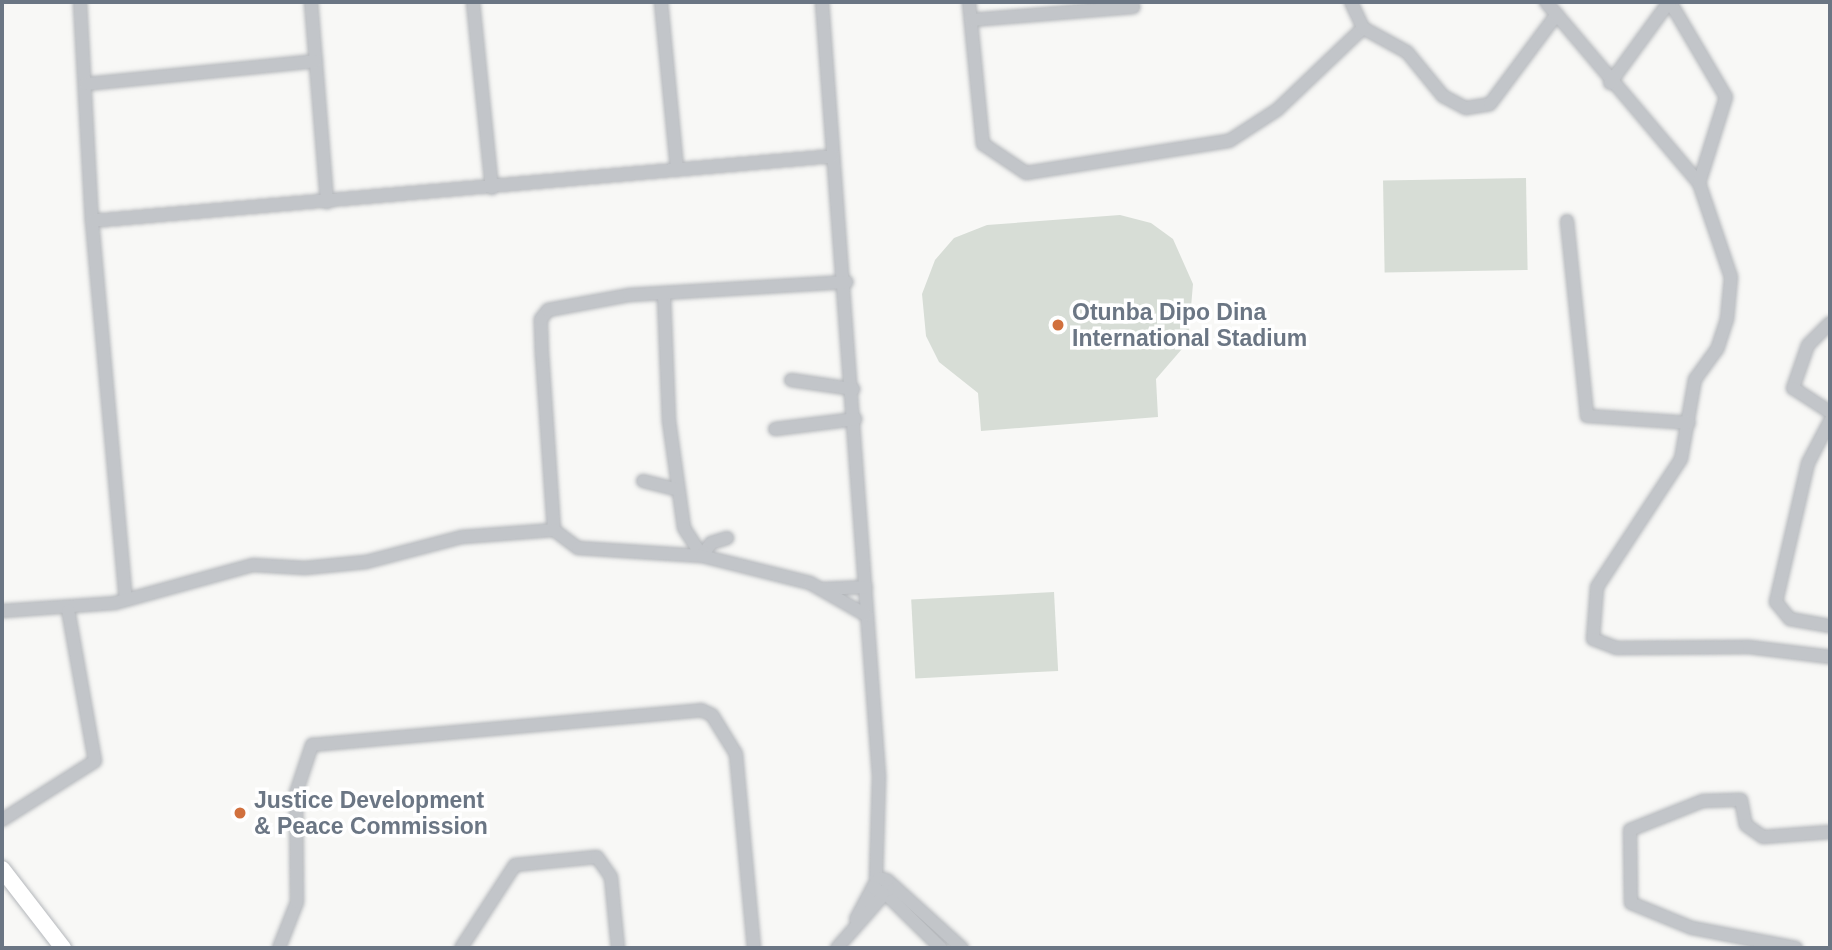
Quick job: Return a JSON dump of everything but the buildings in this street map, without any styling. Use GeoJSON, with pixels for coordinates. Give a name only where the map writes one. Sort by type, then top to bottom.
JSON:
{"type":"FeatureCollection","features":[{"type":"Feature","properties":{"kind":"main road"},"geometry":{"type":"LineString","coordinates":[[2,869],[62,948]]}},
{"type":"Feature","properties":{"kind":"street"},"geometry":{"type":"LineString","coordinates":[[80,2],[92,221],[126,599]]}},
{"type":"Feature","properties":{"kind":"street"},"geometry":{"type":"LineString","coordinates":[[311,2],[327,202]]}},
{"type":"Feature","properties":{"kind":"street"},"geometry":{"type":"LineString","coordinates":[[473,2],[492,188]]}},
{"type":"Feature","properties":{"kind":"street"},"geometry":{"type":"LineString","coordinates":[[661,2],[677,169]]}},
{"type":"Feature","properties":{"kind":"street"},"geometry":{"type":"LineString","coordinates":[[822,2],[833,156],[847,282],[866,615],[879,776],[881,887],[838,948]]}},
{"type":"Feature","properties":{"kind":"street"},"geometry":{"type":"LineString","coordinates":[[969,2],[983,144],[1026,173],[1229,141],[1277,110],[1363,28]]}},
{"type":"Feature","properties":{"kind":"street"},"geometry":{"type":"LineString","coordinates":[[1351,2],[1363,28],[1408,52],[1443,96],[1465,108],[1490,104],[1557,14]]}},
{"type":"Feature","properties":{"kind":"street"},"geometry":{"type":"LineString","coordinates":[[1546,2],[1611,83],[1699,183],[1721,236],[1731,292],[1721,339],[1695,379],[1681,459],[1597,587],[1593,639],[1616,648],[1749,647],[1830,657]]}},
{"type":"Feature","properties":{"kind":"street"},"geometry":{"type":"LineString","coordinates":[[1611,83],[1670,2],[1726,97],[1699,183]]}},
{"type":"Feature","properties":{"kind":"street"},"geometry":{"type":"LineString","coordinates":[[971,20],[1133,7]]}},
{"type":"Feature","properties":{"kind":"street"},"geometry":{"type":"LineString","coordinates":[[86,84],[316,61]]}},
{"type":"Feature","properties":{"kind":"street"},"geometry":{"type":"LineString","coordinates":[[92,221],[833,156]]}},
{"type":"Feature","properties":{"kind":"street"},"geometry":{"type":"LineString","coordinates":[[1567,221],[1587,416],[1689,423]]}},
{"type":"Feature","properties":{"kind":"street"},"geometry":{"type":"LineString","coordinates":[[554,530],[541,319],[548,310],[629,295],[664,297],[737,286],[847,282]]}},
{"type":"Feature","properties":{"kind":"street"},"geometry":{"type":"LineString","coordinates":[[664,297],[678,490],[687,536],[702,556]]}},
{"type":"Feature","properties":{"kind":"street"},"geometry":{"type":"LineString","coordinates":[[1830,323],[1808,345],[1793,388],[1830,412]]}},
{"type":"Feature","properties":{"kind":"street"},"geometry":{"type":"LineString","coordinates":[[791,380],[853,389]]}},
{"type":"Feature","properties":{"kind":"street"},"geometry":{"type":"LineString","coordinates":[[775,429],[855,419]]}},
{"type":"Feature","properties":{"kind":"street"},"geometry":{"type":"LineString","coordinates":[[1830,421],[1808,463],[1776,602],[1790,619],[1830,626]]}},
{"type":"Feature","properties":{"kind":"street"},"geometry":{"type":"LineString","coordinates":[[643,481],[678,490]]}},
{"type":"Feature","properties":{"kind":"street"},"geometry":{"type":"LineString","coordinates":[[2,611],[68,610],[126,599],[253,565],[305,568],[366,562],[462,537],[554,530],[578,548],[702,556],[821,589],[866,615]]}},
{"type":"Feature","properties":{"kind":"street"},"geometry":{"type":"LineString","coordinates":[[702,556],[711,543],[727,538]]}},
{"type":"Feature","properties":{"kind":"street"},"geometry":{"type":"LineString","coordinates":[[821,589],[866,587]]}},
{"type":"Feature","properties":{"kind":"street"},"geometry":{"type":"LineString","coordinates":[[2,820],[95,761],[68,610]]}},
{"type":"Feature","properties":{"kind":"street"},"geometry":{"type":"LineString","coordinates":[[279,948],[297,902],[296,793],[312,745],[701,709],[712,715],[736,754],[754,948]]}},
{"type":"Feature","properties":{"kind":"street"},"geometry":{"type":"LineString","coordinates":[[1796,948],[1692,928],[1631,903],[1630,830],[1703,801],[1741,800],[1746,825],[1763,837],[1830,832]]}},
{"type":"Feature","properties":{"kind":"street"},"geometry":{"type":"LineString","coordinates":[[461,948],[515,864],[583,857],[606,862],[618,948]]}},
{"type":"Feature","properties":{"kind":"street"},"geometry":{"type":"LineString","coordinates":[[881,887],[941,948]]}},
{"type":"Feature","properties":{"kind":"street"},"geometry":{"type":"LineString","coordinates":[[881,887],[962,948]]}},
{"type":"Feature","properties":{"kind":"shaded area"},"geometry":{"type":"Polygon","coordinates":[[[1526,178],[1528,270],[1385,272],[1383,180],[1526,178]]]}},
{"type":"Feature","properties":{"kind":"shaded area","name":"Otunba Dipo Dina International Stadium"},"geometry":{"type":"Polygon","coordinates":[[[1120,215],[1151,223],[1173,239],[1193,284],[1188,342],[1156,379],[1158,417],[981,431],[978,393],[939,362],[926,336],[922,294],[935,260],[954,238],[987,225],[1120,215]]]}},
{"type":"Feature","properties":{"kind":"shaded area"},"geometry":{"type":"Polygon","coordinates":[[[1054,592],[1058,671],[915,678],[911,599],[1054,592]]]}},
{"type":"Feature","properties":{"kind":"place","name":"Otunba Dipo Dina International Stadium"},"geometry":{"type":"Point","coordinates":[1058,325]}},
{"type":"Feature","properties":{"kind":"place","name":"Justice Development & Peace Commission"},"geometry":{"type":"Point","coordinates":[240,813]}}]}
